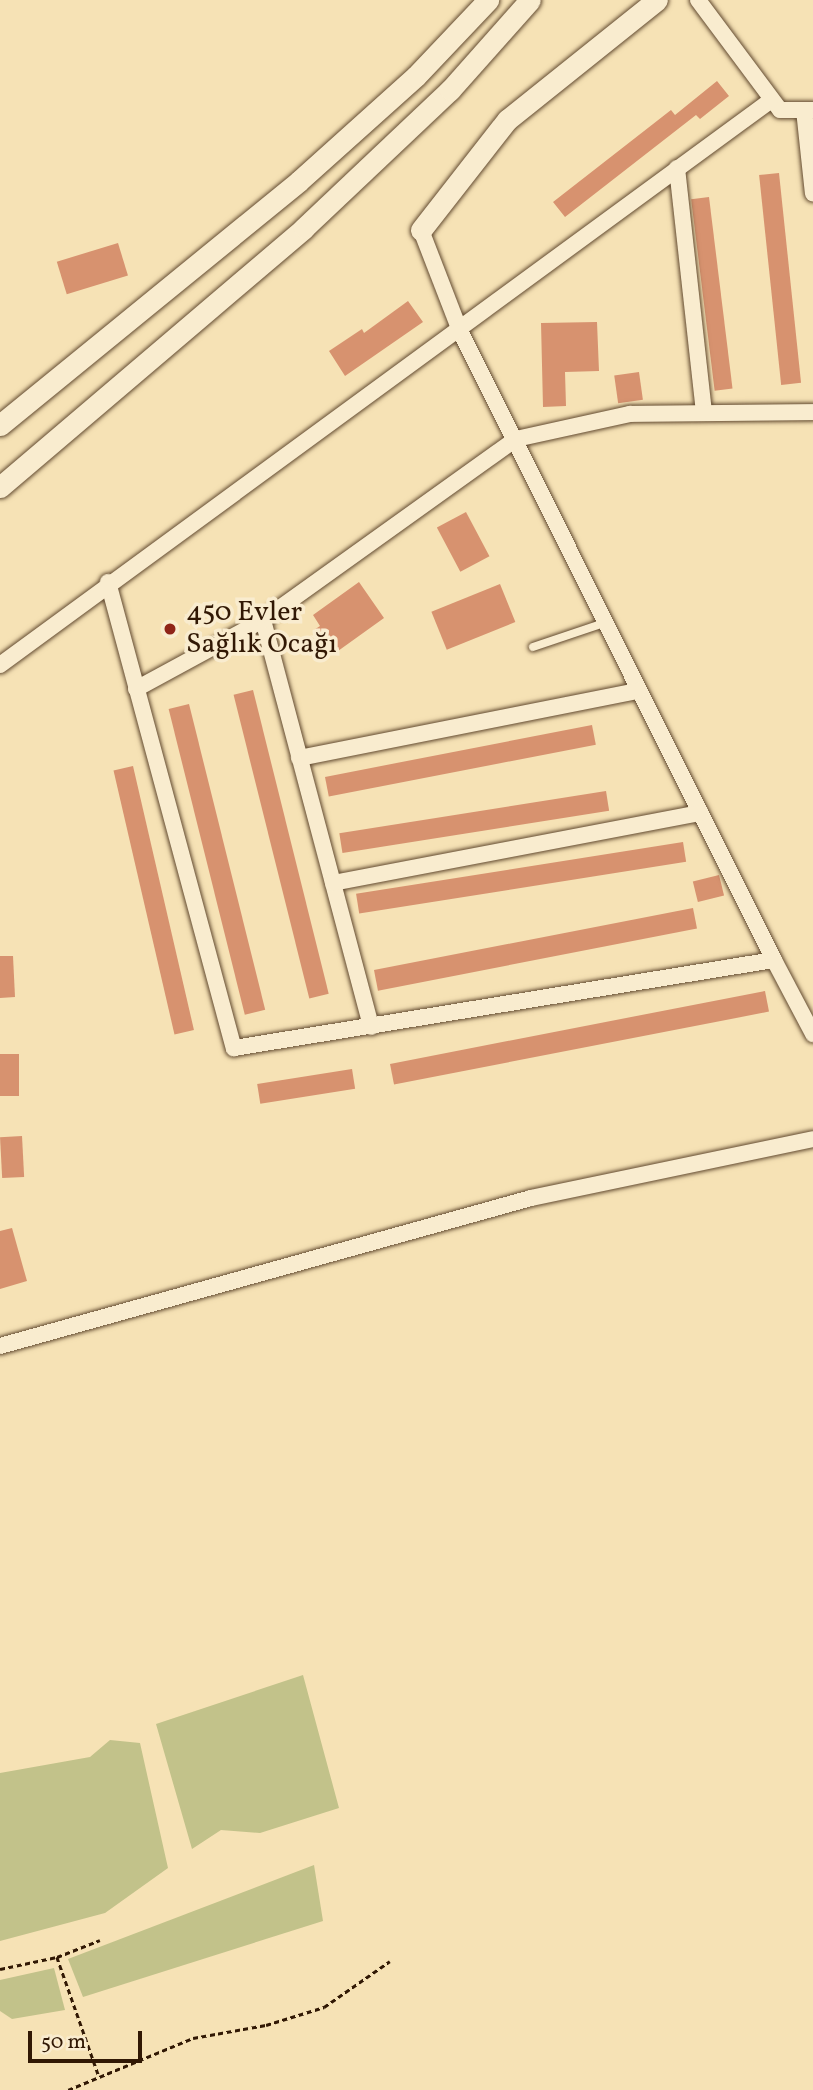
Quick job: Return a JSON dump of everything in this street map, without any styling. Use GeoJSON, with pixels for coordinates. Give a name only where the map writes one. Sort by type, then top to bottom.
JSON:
{"type":"FeatureCollection","features":[{"type":"Feature","properties":{"kind":"street"},"geometry":{"type":"LineString","coordinates":[[0,425],[299,181],[416,76],[488,0]]}},
{"type":"Feature","properties":{"kind":"street"},"geometry":{"type":"LineString","coordinates":[[0,487],[304,228],[450,90],[530,0]]}},
{"type":"Feature","properties":{"kind":"street"},"geometry":{"type":"LineString","coordinates":[[657,0],[507,120],[421,230],[460,331],[516,439],[636,691],[813,1034]]}},
{"type":"Feature","properties":{"kind":"street"},"geometry":{"type":"LineString","coordinates":[[698,0],[770,100],[780,110],[808,110],[813,194]]}},
{"type":"Feature","properties":{"kind":"street"},"geometry":{"type":"LineString","coordinates":[[0,665],[108,582],[460,331],[770,100]]}},
{"type":"Feature","properties":{"kind":"street"},"geometry":{"type":"LineString","coordinates":[[677,168],[704,414]]}},
{"type":"Feature","properties":{"kind":"street"},"geometry":{"type":"LineString","coordinates":[[136,689],[263,620],[516,439],[630,414],[813,412]]}},
{"type":"Feature","properties":{"kind":"street"},"geometry":{"type":"LineString","coordinates":[[108,582],[234,1048],[774,960]]}},
{"type":"Feature","properties":{"kind":"street"},"geometry":{"type":"LineString","coordinates":[[263,620],[371,1027]]}},
{"type":"Feature","properties":{"kind":"street"},"geometry":{"type":"LineString","coordinates":[[299,758],[636,691]]}},
{"type":"Feature","properties":{"kind":"street"},"geometry":{"type":"LineString","coordinates":[[333,883],[700,813]]}},
{"type":"Feature","properties":{"kind":"street"},"geometry":{"type":"LineString","coordinates":[[0,1346],[531,1198],[813,1139]]}},
{"type":"Feature","properties":{"kind":"lane"},"geometry":{"type":"LineString","coordinates":[[533,647],[604,623]]}},
{"type":"Feature","properties":{"kind":"path"},"geometry":{"type":"LineString","coordinates":[[0,1969],[57,1957],[100,1940]]}},
{"type":"Feature","properties":{"kind":"path"},"geometry":{"type":"LineString","coordinates":[[57,1957],[99,2076]]}},
{"type":"Feature","properties":{"kind":"path"},"geometry":{"type":"LineString","coordinates":[[68,2090],[193,2038],[266,2025],[324,2007],[390,1961]]}},
{"type":"Feature","properties":{"kind":"green space"},"geometry":{"type":"Polygon","coordinates":[[[303,1675],[339,1808],[260,1833],[221,1830],[192,1849],[156,1724],[303,1675]]]}},
{"type":"Feature","properties":{"kind":"green space"},"geometry":{"type":"Polygon","coordinates":[[[110,1740],[140,1743],[168,1868],[105,1913],[0,1941],[0,1773],[90,1757],[110,1740]]]}},
{"type":"Feature","properties":{"kind":"green space"},"geometry":{"type":"Polygon","coordinates":[[[314,1865],[323,1921],[83,1997],[68,1959],[314,1865]]]}},
{"type":"Feature","properties":{"kind":"green space"},"geometry":{"type":"Polygon","coordinates":[[[54,1968],[65,2010],[12,2019],[0,2011],[0,1980],[54,1968]]]}},
{"type":"Feature","properties":{"kind":"building"},"geometry":{"type":"Polygon","coordinates":[[[717,81],[729,96],[700,119],[696,115],[565,217],[553,202],[671,110],[675,115],[717,81]]]}},
{"type":"Feature","properties":{"kind":"building"},"geometry":{"type":"Polygon","coordinates":[[[779,173],[801,383],[781,385],[759,175],[779,173]]]}},
{"type":"Feature","properties":{"kind":"building"},"geometry":{"type":"Polygon","coordinates":[[[709,197],[733,389],[715,391],[691,199],[709,197]]]}},
{"type":"Feature","properties":{"kind":"building"},"geometry":{"type":"Polygon","coordinates":[[[118,243],[128,276],[67,294],[57,262],[118,243]]]}},
{"type":"Feature","properties":{"kind":"building"},"geometry":{"type":"Polygon","coordinates":[[[408,301],[423,322],[345,376],[329,351],[362,329],[364,333],[408,301]]]}},
{"type":"Feature","properties":{"kind":"building"},"geometry":{"type":"Polygon","coordinates":[[[597,322],[599,371],[565,372],[566,406],[543,407],[541,323],[597,322]]]}},
{"type":"Feature","properties":{"kind":"building"},"geometry":{"type":"Polygon","coordinates":[[[639,372],[643,400],[618,403],[614,375],[639,372]]]}},
{"type":"Feature","properties":{"kind":"building"},"geometry":{"type":"Polygon","coordinates":[[[466,512],[489,556],[460,572],[437,527],[466,512]]]}},
{"type":"Feature","properties":{"kind":"building"},"geometry":{"type":"Polygon","coordinates":[[[359,582],[384,618],[338,651],[314,630],[320,626],[313,615],[359,582]]]}},
{"type":"Feature","properties":{"kind":"building"},"geometry":{"type":"Polygon","coordinates":[[[500,584],[515,622],[447,650],[431,612],[500,584]]]}},
{"type":"Feature","properties":{"kind":"building"},"geometry":{"type":"Polygon","coordinates":[[[253,690],[329,994],[309,999],[234,695],[253,690]]]}},
{"type":"Feature","properties":{"kind":"building"},"geometry":{"type":"Polygon","coordinates":[[[189,704],[265,1010],[245,1015],[169,709],[189,704]]]}},
{"type":"Feature","properties":{"kind":"building"},"geometry":{"type":"Polygon","coordinates":[[[592,725],[596,745],[329,797],[325,777],[592,725]]]}},
{"type":"Feature","properties":{"kind":"building"},"geometry":{"type":"Polygon","coordinates":[[[133,766],[194,1030],[174,1035],[114,770],[133,766]]]}},
{"type":"Feature","properties":{"kind":"building"},"geometry":{"type":"Polygon","coordinates":[[[606,791],[609,811],[342,853],[339,833],[606,791]]]}},
{"type":"Feature","properties":{"kind":"building"},"geometry":{"type":"Polygon","coordinates":[[[683,842],[686,862],[359,914],[356,894],[683,842]]]}},
{"type":"Feature","properties":{"kind":"building"},"geometry":{"type":"Polygon","coordinates":[[[719,875],[724,895],[698,902],[693,882],[719,875]]]}},
{"type":"Feature","properties":{"kind":"building"},"geometry":{"type":"Polygon","coordinates":[[[693,908],[697,929],[378,991],[374,970],[693,908]]]}},
{"type":"Feature","properties":{"kind":"building"},"geometry":{"type":"Polygon","coordinates":[[[0,956],[13,956],[15,997],[0,998],[0,956]]]}},
{"type":"Feature","properties":{"kind":"building"},"geometry":{"type":"Polygon","coordinates":[[[765,991],[769,1012],[394,1085],[390,1064],[765,991]]]}},
{"type":"Feature","properties":{"kind":"building"},"geometry":{"type":"Polygon","coordinates":[[[0,1054],[19,1054],[19,1096],[0,1096],[0,1054]]]}},
{"type":"Feature","properties":{"kind":"building"},"geometry":{"type":"Polygon","coordinates":[[[352,1069],[355,1089],[260,1104],[257,1084],[352,1069]]]}},
{"type":"Feature","properties":{"kind":"building"},"geometry":{"type":"Polygon","coordinates":[[[22,1136],[24,1177],[2,1178],[0,1137],[22,1136]]]}},
{"type":"Feature","properties":{"kind":"building"},"geometry":{"type":"Polygon","coordinates":[[[12,1228],[27,1281],[0,1289],[0,1231],[12,1228]]]}},
{"type":"Feature","properties":{"kind":"place","name":"450 Evler Sağlık Ocağı"},"geometry":{"type":"Point","coordinates":[170,629]}}]}
